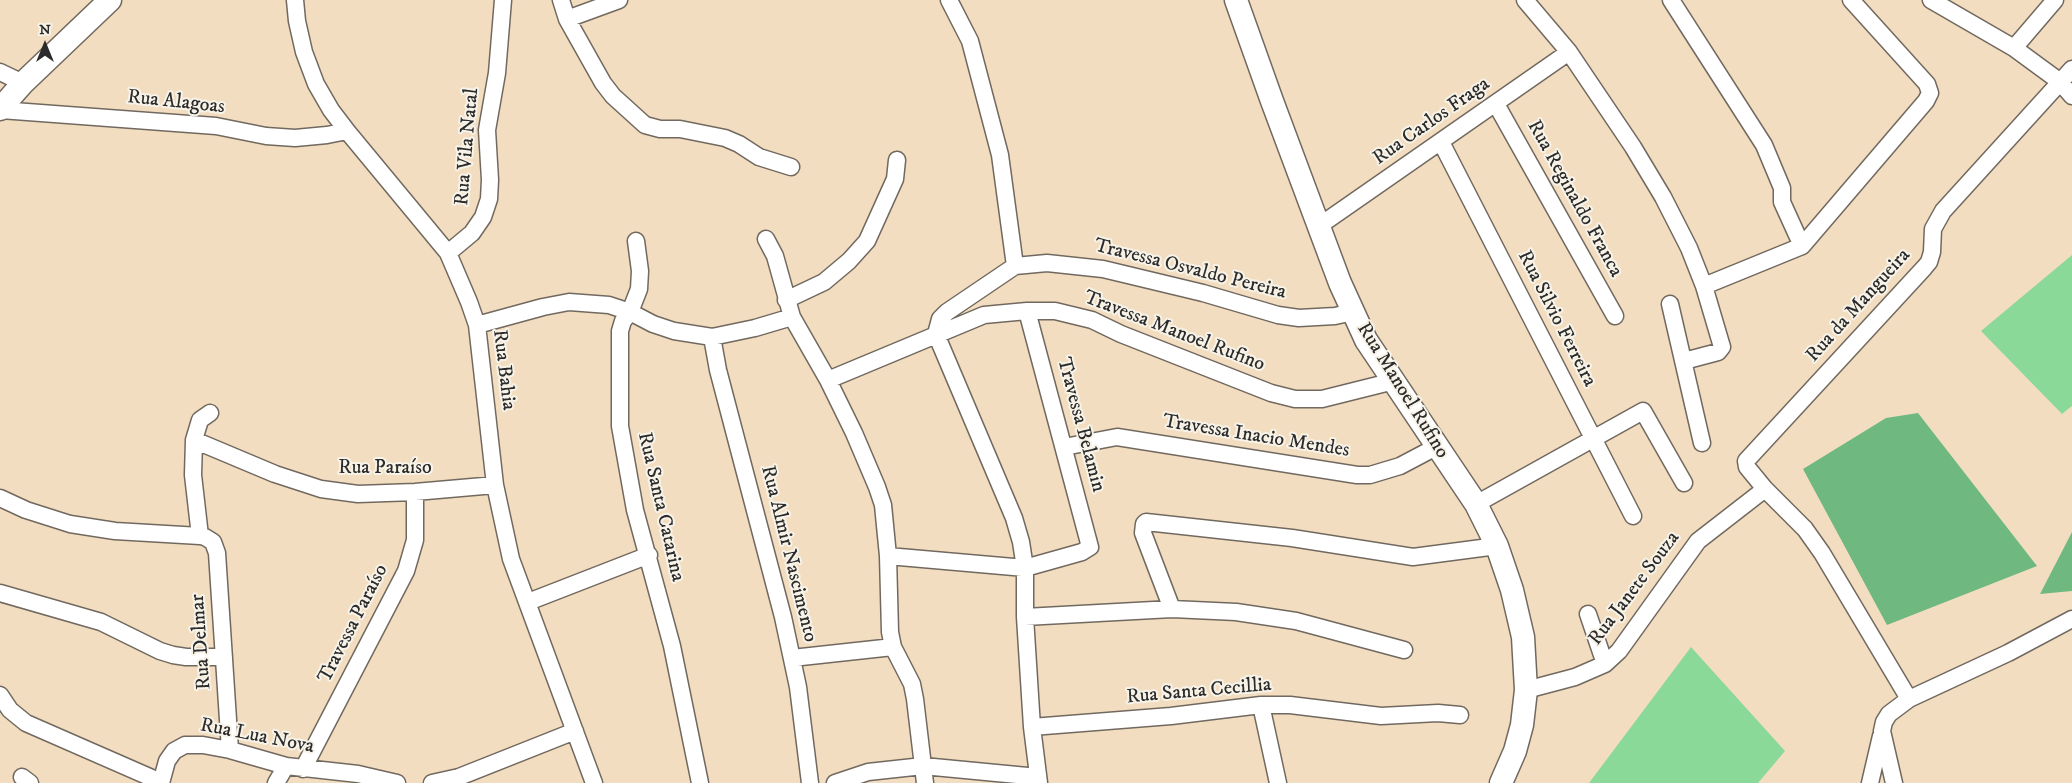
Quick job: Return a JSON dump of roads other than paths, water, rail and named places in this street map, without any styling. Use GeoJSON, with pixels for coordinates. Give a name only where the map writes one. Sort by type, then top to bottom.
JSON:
{"type":"FeatureCollection","features":[{"type":"Feature","properties":{"kind":"main road"},"geometry":{"type":"LineString","coordinates":[[0,109],[23,83],[110,0]]}},
{"type":"Feature","properties":{"kind":"main road","name":"Rua Manoel Rufino"},"geometry":{"type":"LineString","coordinates":[[1236,0],[1319,226],[1366,340],[1476,504],[1497,546],[1512,590],[1523,637],[1526,690],[1522,725],[1512,758],[1501,783]]}},
{"type":"Feature","properties":{"kind":"street","name":"Rua Bahia"},"geometry":{"type":"LineString","coordinates":[[295,0],[297,21],[304,52],[316,84],[331,110],[346,131],[448,253],[462,285],[477,325],[495,485],[511,559],[594,783]]}},
{"type":"Feature","properties":{"kind":"street","name":"Rua Vila Natal"},"geometry":{"type":"LineString","coordinates":[[448,253],[472,233],[484,217],[489,199],[490,180],[487,130],[497,73],[503,0]]}},
{"type":"Feature","properties":{"kind":"street"},"geometry":{"type":"LineString","coordinates":[[561,0],[566,20],[608,90],[645,125],[652,128],[680,129],[725,138],[739,144],[759,157],[791,167]]}},
{"type":"Feature","properties":{"kind":"street"},"geometry":{"type":"LineString","coordinates":[[566,20],[619,0]]}},
{"type":"Feature","properties":{"kind":"street"},"geometry":{"type":"LineString","coordinates":[[835,783],[868,772],[923,766],[1039,780],[1032,727],[1021,542],[1014,518],[936,334],[940,319],[947,312],[1016,266],[1000,155],[970,41],[949,0]]}},
{"type":"Feature","properties":{"kind":"street"},"geometry":{"type":"LineString","coordinates":[[1525,0],[1569,52],[1633,147],[1663,196],[1689,248],[1704,286],[1722,343],[1721,350],[1684,361]]}},
{"type":"Feature","properties":{"kind":"street"},"geometry":{"type":"LineString","coordinates":[[1671,0],[1764,145],[1782,188],[1782,202],[1802,246]]}},
{"type":"Feature","properties":{"kind":"street"},"geometry":{"type":"LineString","coordinates":[[1704,286],[1802,246],[1930,93],[1927,84],[1851,0]]}},
{"type":"Feature","properties":{"kind":"street"},"geometry":{"type":"LineString","coordinates":[[1930,0],[2014,48],[2059,81],[2072,96]]}},
{"type":"Feature","properties":{"kind":"street"},"geometry":{"type":"LineString","coordinates":[[2014,48],[2055,0]]}},
{"type":"Feature","properties":{"kind":"street","name":"Rua Carlos Fraga"},"geometry":{"type":"LineString","coordinates":[[1319,226],[1569,52]]}},
{"type":"Feature","properties":{"kind":"street","name":"Rua da Mangueira"},"geometry":{"type":"LineString","coordinates":[[1765,489],[1747,467],[1747,459],[1930,262],[1933,229],[1943,211],[2059,81],[2072,69]]}},
{"type":"Feature","properties":{"kind":"street"},"geometry":{"type":"LineString","coordinates":[[0,72],[23,83]]}},
{"type":"Feature","properties":{"kind":"street","name":"Rua Reginaldo Franca"},"geometry":{"type":"LineString","coordinates":[[1496,104],[1615,316]]}},
{"type":"Feature","properties":{"kind":"street","name":"Rua Alagoas"},"geometry":{"type":"LineString","coordinates":[[0,109],[216,126],[266,136],[295,138],[346,131]]}},
{"type":"Feature","properties":{"kind":"street","name":"Rua Silvio Ferreira"},"geometry":{"type":"LineString","coordinates":[[1441,142],[1634,516]]}},
{"type":"Feature","properties":{"kind":"street"},"geometry":{"type":"LineString","coordinates":[[786,300],[824,282],[849,261],[867,241],[895,179],[897,160]]}},
{"type":"Feature","properties":{"kind":"street"},"geometry":{"type":"LineString","coordinates":[[766,239],[775,256],[792,317],[828,380],[877,488],[886,526],[888,614],[893,647],[912,684],[926,783]]}},
{"type":"Feature","properties":{"kind":"street","name":"Rua Santa Catarina"},"geometry":{"type":"LineString","coordinates":[[636,242],[640,271],[639,289],[620,331],[620,426],[635,510],[649,555],[672,646],[700,783]]}},
{"type":"Feature","properties":{"kind":"street","name":"Travessa Osvaldo Pereira"},"geometry":{"type":"LineString","coordinates":[[1016,266],[1047,263],[1103,269],[1218,297],[1278,315],[1299,318],[1335,316],[1353,312]]}},
{"type":"Feature","properties":{"kind":"street"},"geometry":{"type":"LineString","coordinates":[[477,325],[569,302],[608,305],[630,312],[653,324],[674,331],[712,337],[755,328],[792,317]]}},
{"type":"Feature","properties":{"kind":"street"},"geometry":{"type":"LineString","coordinates":[[1670,304],[1702,443]]}},
{"type":"Feature","properties":{"kind":"street","name":"Travessa Belamin"},"geometry":{"type":"LineString","coordinates":[[1024,568],[1087,550],[1090,542],[1027,311]]}},
{"type":"Feature","properties":{"kind":"street","name":"Travessa Manoel Rufino"},"geometry":{"type":"LineString","coordinates":[[828,380],[984,314],[1056,311],[1092,320],[1121,334],[1271,393],[1295,400],[1322,399],[1394,381]]}},
{"type":"Feature","properties":{"kind":"street","name":"Rua Almir Nascimento"},"geometry":{"type":"LineString","coordinates":[[712,337],[718,370],[759,522],[792,658],[798,687],[810,783]]}},
{"type":"Feature","properties":{"kind":"street"},"geometry":{"type":"LineString","coordinates":[[1476,504],[1643,411],[1684,483]]}},
{"type":"Feature","properties":{"kind":"street","name":"Rua Delmar"},"geometry":{"type":"LineString","coordinates":[[210,413],[200,420],[194,440],[193,475],[202,536],[213,542],[217,552],[230,750]]}},
{"type":"Feature","properties":{"kind":"street","name":"Travessa Inacio Mendes"},"geometry":{"type":"LineString","coordinates":[[1064,448],[1117,437],[1357,475],[1370,475],[1400,466],[1436,447]]}},
{"type":"Feature","properties":{"kind":"street","name":"Rua Paraíso"},"geometry":{"type":"LineString","coordinates":[[194,440],[275,474],[321,489],[358,494],[415,492],[495,485]]}},
{"type":"Feature","properties":{"kind":"street"},"geometry":{"type":"LineString","coordinates":[[1765,489],[1805,528],[1822,552],[1909,699]]}},
{"type":"Feature","properties":{"kind":"street","name":"Rua Janete Souza"},"geometry":{"type":"LineString","coordinates":[[1526,690],[1575,677],[1605,664],[1619,651],[1698,541],[1765,489]]}},
{"type":"Feature","properties":{"kind":"street","name":"Travessa Paraíso"},"geometry":{"type":"LineString","coordinates":[[303,769],[406,571],[415,540],[415,492]]}},
{"type":"Feature","properties":{"kind":"street"},"geometry":{"type":"LineString","coordinates":[[0,498],[26,510],[70,524],[115,531],[202,536]]}},
{"type":"Feature","properties":{"kind":"street"},"geometry":{"type":"LineString","coordinates":[[1172,609],[1143,533],[1146,522],[1292,538],[1413,557],[1497,546]]}},
{"type":"Feature","properties":{"kind":"street"},"geometry":{"type":"LineString","coordinates":[[528,602],[649,555]]}},
{"type":"Feature","properties":{"kind":"street"},"geometry":{"type":"LineString","coordinates":[[888,556],[1024,568]]}},
{"type":"Feature","properties":{"kind":"street"},"geometry":{"type":"LineString","coordinates":[[0,594],[101,622],[160,651],[173,655],[186,657],[224,656]]}},
{"type":"Feature","properties":{"kind":"street"},"geometry":{"type":"LineString","coordinates":[[1025,617],[1172,609],[1258,614],[1325,628],[1404,650]]}},
{"type":"Feature","properties":{"kind":"street"},"geometry":{"type":"LineString","coordinates":[[1588,614],[1605,664]]}},
{"type":"Feature","properties":{"kind":"street"},"geometry":{"type":"LineString","coordinates":[[1870,783],[1884,722],[1890,714],[1909,699],[2008,653],[2072,618]]}},
{"type":"Feature","properties":{"kind":"street"},"geometry":{"type":"LineString","coordinates":[[792,658],[893,647]]}},
{"type":"Feature","properties":{"kind":"street"},"geometry":{"type":"LineString","coordinates":[[0,695],[10,710],[26,723],[161,783]]}},
{"type":"Feature","properties":{"kind":"street"},"geometry":{"type":"LineString","coordinates":[[1261,705],[1278,783]]}},
{"type":"Feature","properties":{"kind":"street","name":"Rua Santa Cecillia"},"geometry":{"type":"LineString","coordinates":[[1032,727],[1171,716],[1261,705],[1290,705],[1380,716],[1438,713],[1460,715]]}},
{"type":"Feature","properties":{"kind":"street"},"geometry":{"type":"LineString","coordinates":[[432,783],[459,777],[575,731]]}},
{"type":"Feature","properties":{"kind":"street"},"geometry":{"type":"LineString","coordinates":[[1882,731],[1894,783]]}},
{"type":"Feature","properties":{"kind":"street","name":"Rua Lua Nova"},"geometry":{"type":"LineString","coordinates":[[161,783],[167,761],[174,751],[185,745],[204,745],[230,750],[286,766],[358,774],[397,783]]}},
{"type":"Feature","properties":{"kind":"street"},"geometry":{"type":"LineString","coordinates":[[276,783],[286,766]]}}]}
